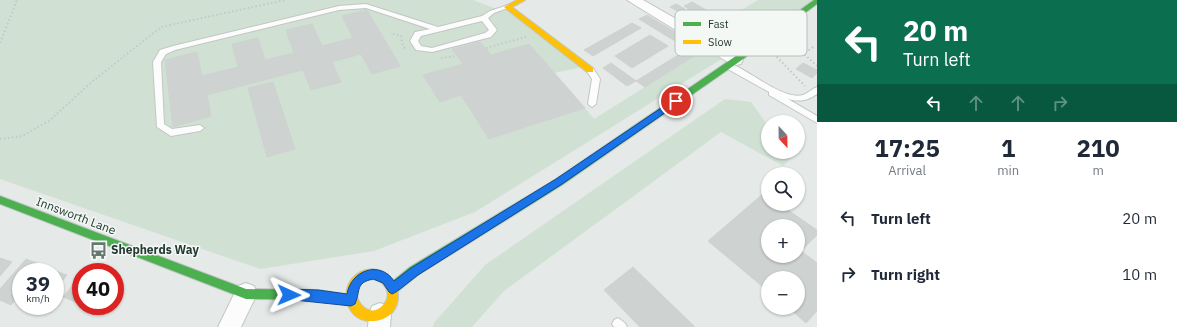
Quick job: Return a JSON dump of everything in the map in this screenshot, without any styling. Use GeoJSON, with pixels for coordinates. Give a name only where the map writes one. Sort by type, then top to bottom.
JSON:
{"type":"FeatureCollection","features":[{"type":"Feature","properties":{"kind":"street"},"geometry":{"type":"LineString","coordinates":[[522,0],[507,7],[587,66],[590,70]]}},
{"type":"Feature","properties":{"kind":"street"},"geometry":{"type":"LineString","coordinates":[[634,0],[675,26]]}},
{"type":"Feature","properties":{"kind":"street"},"geometry":{"type":"LineString","coordinates":[[804,10],[817,0]]}},
{"type":"Feature","properties":{"kind":"street"},"geometry":{"type":"LineString","coordinates":[[721,56],[732,63]]}},
{"type":"Feature","properties":{"kind":"street"},"geometry":{"type":"LineString","coordinates":[[392,288],[414,271],[559,182],[741,56]]}},
{"type":"Feature","properties":{"kind":"street","name":"Innsworth Lane"},"geometry":{"type":"LineString","coordinates":[[0,200],[246,294],[318,295],[351,300]]}},
{"type":"Feature","properties":{"kind":"street"},"geometry":{"type":"LineString","coordinates":[[380,275],[386,279],[392,288],[392,303],[379,321],[372,316],[358,312],[351,300],[353,286],[364,276],[380,275]]}},
{"type":"Feature","properties":{"kind":"street"},"geometry":{"type":"LineString","coordinates":[[229,327],[246,294]]}},
{"type":"Feature","properties":{"kind":"lane"},"geometry":{"type":"LineString","coordinates":[[200,128],[171,133],[160,125],[157,62],[163,52],[173,48],[339,8],[366,6],[437,29]]}},
{"type":"Feature","properties":{"kind":"lane"},"geometry":{"type":"LineString","coordinates":[[484,18],[493,30],[488,35],[432,50],[419,48],[414,41],[418,34],[484,18],[492,12],[507,7]]}},
{"type":"Feature","properties":{"kind":"lane"},"geometry":{"type":"LineString","coordinates":[[732,63],[774,95],[817,120]]}},
{"type":"Feature","properties":{"kind":"lane"},"geometry":{"type":"LineString","coordinates":[[590,70],[596,79],[592,104]]}},
{"type":"Feature","properties":{"kind":"lane"},"geometry":{"type":"LineString","coordinates":[[765,87],[793,97],[805,98],[815,91]]}},
{"type":"Feature","properties":{"kind":"path"},"geometry":{"type":"LineString","coordinates":[[0,43],[17,0]]}},
{"type":"Feature","properties":{"kind":"path"},"geometry":{"type":"LineString","coordinates":[[0,139],[22,136],[49,121],[93,81],[161,27],[285,0]]}},
{"type":"Feature","properties":{"kind":"path"},"geometry":{"type":"LineString","coordinates":[[486,48],[524,38],[532,32],[534,27]]}},
{"type":"Feature","properties":{"kind":"path"},"geometry":{"type":"LineString","coordinates":[[807,52],[813,47]]}},
{"type":"Feature","properties":{"kind":"path"},"geometry":{"type":"LineString","coordinates":[[776,56],[803,85],[815,91]]}},
{"type":"Feature","properties":{"kind":"path"},"geometry":{"type":"LineString","coordinates":[[806,56],[817,66]]}},
{"type":"Feature","properties":{"kind":"green space"},"geometry":{"type":"Polygon","coordinates":[[[0,0],[473,0],[499,10],[507,7],[587,66],[554,73],[491,55],[480,42],[453,49],[463,64],[423,75],[440,102],[461,95],[490,139],[585,108],[594,119],[694,56],[720,56],[723,58],[475,212],[374,251],[260,269],[0,179],[0,0]]]}},
{"type":"Feature","properties":{"kind":"green space"},"geometry":{"type":"Polygon","coordinates":[[[758,0],[817,0],[804,10],[742,10],[758,0]]]}},
{"type":"Feature","properties":{"kind":"green space"},"geometry":{"type":"Polygon","coordinates":[[[729,56],[741,56],[736,60],[729,56]]]}},
{"type":"Feature","properties":{"kind":"green space"},"geometry":{"type":"Polygon","coordinates":[[[725,99],[751,102],[761,116],[761,154],[721,132],[504,291],[472,327],[433,327],[434,323],[485,265],[725,99]]]}},
{"type":"Feature","properties":{"kind":"green space"},"geometry":{"type":"Polygon","coordinates":[[[770,159],[790,159],[783,166],[770,159]]]}},
{"type":"Feature","properties":{"kind":"building"},"geometry":{"type":"Polygon","coordinates":[[[692,2],[706,10],[690,10],[684,6],[692,2]]]}},
{"type":"Feature","properties":{"kind":"building"},"geometry":{"type":"Polygon","coordinates":[[[676,4],[685,9],[675,10],[670,7],[676,4]]]}},
{"type":"Feature","properties":{"kind":"building"},"geometry":{"type":"Polygon","coordinates":[[[367,10],[400,66],[372,74],[361,54],[332,62],[341,82],[311,90],[303,70],[207,95],[211,116],[173,127],[165,60],[197,52],[202,76],[238,67],[232,44],[258,38],[265,60],[294,53],[286,30],[312,24],[322,46],[353,38],[342,16],[367,10]]]}},
{"type":"Feature","properties":{"kind":"building"},"geometry":{"type":"Polygon","coordinates":[[[647,15],[675,32],[675,41],[639,19],[647,15]]]}},
{"type":"Feature","properties":{"kind":"building"},"geometry":{"type":"Polygon","coordinates":[[[632,23],[641,28],[593,56],[584,50],[632,23]]]}},
{"type":"Feature","properties":{"kind":"building"},"geometry":{"type":"Polygon","coordinates":[[[650,35],[668,46],[632,68],[615,56],[650,35]]]}},
{"type":"Feature","properties":{"kind":"building"},"geometry":{"type":"Polygon","coordinates":[[[480,42],[491,55],[529,44],[585,108],[489,139],[461,95],[440,102],[423,75],[463,64],[452,49],[480,42]]]}},
{"type":"Feature","properties":{"kind":"building"},"geometry":{"type":"Polygon","coordinates":[[[677,56],[694,56],[645,87],[636,81],[677,56]]]}},
{"type":"Feature","properties":{"kind":"building"},"geometry":{"type":"Polygon","coordinates":[[[611,63],[636,81],[627,86],[603,68],[611,63]]]}},
{"type":"Feature","properties":{"kind":"building"},"geometry":{"type":"Polygon","coordinates":[[[803,63],[817,70],[817,73],[812,78],[796,69],[803,63]]]}},
{"type":"Feature","properties":{"kind":"building"},"geometry":{"type":"Polygon","coordinates":[[[273,82],[295,149],[267,157],[248,88],[273,82]]]}},
{"type":"Feature","properties":{"kind":"building"},"geometry":{"type":"Polygon","coordinates":[[[761,196],[761,211],[789,211],[801,219],[761,219],[761,263],[805,263],[805,254],[817,263],[817,311],[806,323],[797,315],[805,315],[805,271],[761,271],[761,285],[708,241],[761,196]]]}},
{"type":"Feature","properties":{"kind":"building"},"geometry":{"type":"Polygon","coordinates":[[[805,222],[817,230],[817,235],[805,247],[805,222]]]}},
{"type":"Feature","properties":{"kind":"building"},"geometry":{"type":"Polygon","coordinates":[[[0,258],[12,262],[0,276],[0,258]]]}},
{"type":"Feature","properties":{"kind":"building"},"geometry":{"type":"Polygon","coordinates":[[[26,259],[37,263],[23,263],[26,259]]]}},
{"type":"Feature","properties":{"kind":"building"},"geometry":{"type":"Polygon","coordinates":[[[633,267],[695,327],[640,327],[604,290],[633,267]]]}},
{"type":"Feature","properties":{"kind":"building"},"geometry":{"type":"Polygon","coordinates":[[[12,275],[11,305],[0,300],[0,289],[12,275]]]}},
{"type":"Feature","properties":{"kind":"building"},"geometry":{"type":"Polygon","coordinates":[[[72,286],[72,300],[64,297],[72,286]]]}},
{"type":"Feature","properties":{"kind":"traffic: fast"},"geometry":{"type":"LineString","coordinates":[[805,10],[817,1]]}},
{"type":"Feature","properties":{"kind":"traffic: fast"},"geometry":{"type":"LineString","coordinates":[[393,288],[414,271],[559,182],[741,56]]}},
{"type":"Feature","properties":{"kind":"traffic: fast"},"geometry":{"type":"LineString","coordinates":[[0,200],[246,294],[318,295],[351,300]]}},
{"type":"Feature","properties":{"kind":"traffic: slow"},"geometry":{"type":"LineString","coordinates":[[522,0],[507,7],[590,70]]}},
{"type":"Feature","properties":{"kind":"traffic: slow"},"geometry":{"type":"LineString","coordinates":[[372,274],[387,280],[393,295],[387,310],[372,316],[357,310],[351,295],[357,280],[372,274]]}},
{"type":"Feature","properties":{"kind":"place","name":"Shepherds Way"},"geometry":{"type":"Point","coordinates":[98,250]}},
{"type":"Feature","properties":{"kind":"route"},"geometry":{"type":"LineString","coordinates":[[289,295],[318,295],[351,300],[353,286],[358,280],[364,276],[373,274],[380,275],[386,279],[391,284],[392,288],[414,271],[559,182],[676,101]]}}]}
